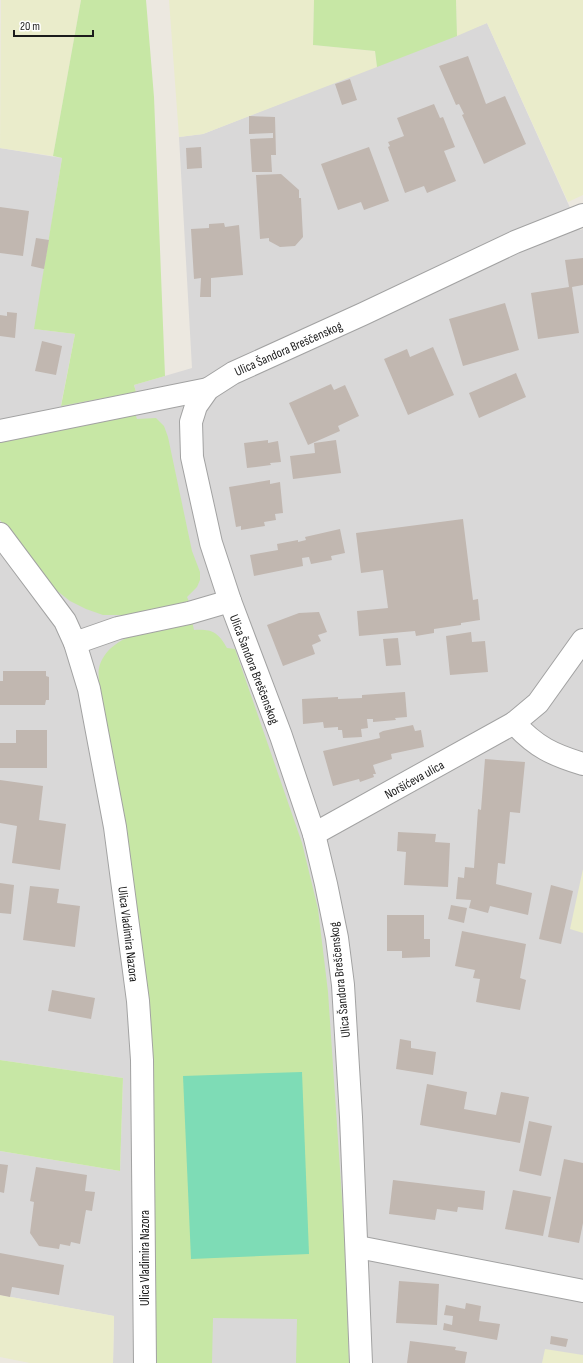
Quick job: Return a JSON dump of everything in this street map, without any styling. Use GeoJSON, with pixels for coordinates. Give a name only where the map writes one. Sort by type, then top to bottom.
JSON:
{"type":"FeatureCollection","features":[{"type":"Feature","properties":{"kind":"street","name":"Ulica Šandora Breščenskog"},"geometry":{"type":"LineString","coordinates":[[361,1363],[358,1247],[343,985],[337,938],[314,834],[281,736],[230,601],[211,543],[192,457],[191,422],[196,406],[208,389],[233,373],[363,314],[515,242],[583,215]]}},
{"type":"Feature","properties":{"kind":"street"},"geometry":{"type":"LineString","coordinates":[[0,431],[208,389]]}},
{"type":"Feature","properties":{"kind":"street","name":"Ulica Vladimira Nazora"},"geometry":{"type":"LineString","coordinates":[[0,534],[65,621],[75,643],[89,689],[115,827],[138,1001],[144,1115],[145,1363]]}},
{"type":"Feature","properties":{"kind":"street"},"geometry":{"type":"LineString","coordinates":[[75,643],[118,628],[189,613],[230,601]]}},
{"type":"Feature","properties":{"kind":"street","name":"Noršićeva ulica"},"geometry":{"type":"LineString","coordinates":[[314,834],[514,723],[538,703],[583,640]]}},
{"type":"Feature","properties":{"kind":"street"},"geometry":{"type":"LineString","coordinates":[[514,723],[529,739],[550,753],[583,764]]}},
{"type":"Feature","properties":{"kind":"street"},"geometry":{"type":"LineString","coordinates":[[358,1247],[583,1291]]}},
{"type":"Feature","properties":{"kind":"shaded area"},"geometry":{"type":"Polygon","coordinates":[[[487,23],[580,230],[583,229],[583,1363],[113,1363],[114,1316],[0,1295],[0,1151],[120,1171],[123,1078],[0,1060],[0,148],[62,158],[35,329],[75,334],[61,405],[136,392],[134,385],[192,368],[179,137],[203,134],[487,23]]]}},
{"type":"Feature","properties":{"kind":"green space"},"geometry":{"type":"Polygon","coordinates":[[[1,0],[81,0],[53,156],[0,148],[1,0]]]}},
{"type":"Feature","properties":{"kind":"green space"},"geometry":{"type":"Polygon","coordinates":[[[81,0],[146,0],[154,97],[165,376],[134,385],[136,392],[61,406],[75,334],[34,329],[62,158],[53,156],[81,0]]]}},
{"type":"Feature","properties":{"kind":"green space"},"geometry":{"type":"Polygon","coordinates":[[[169,0],[314,0],[313,45],[375,51],[377,67],[203,134],[179,137],[169,0]]]}},
{"type":"Feature","properties":{"kind":"green space"},"geometry":{"type":"Polygon","coordinates":[[[314,0],[456,0],[457,36],[377,67],[375,51],[313,45],[314,0]]]}},
{"type":"Feature","properties":{"kind":"green space"},"geometry":{"type":"Polygon","coordinates":[[[456,0],[583,0],[583,195],[568,202],[487,23],[457,36],[456,0]]]}},
{"type":"Feature","properties":{"kind":"green space"},"geometry":{"type":"Polygon","coordinates":[[[135,413],[137,419],[156,418],[164,426],[168,437],[192,551],[200,572],[200,580],[197,587],[187,597],[190,604],[143,615],[103,615],[70,601],[56,590],[0,520],[0,441],[135,413]]]}},
{"type":"Feature","properties":{"kind":"green space"},"geometry":{"type":"Polygon","coordinates":[[[192,621],[194,630],[210,631],[221,638],[227,648],[235,649],[302,843],[318,909],[328,992],[345,1243],[349,1363],[296,1363],[297,1319],[213,1318],[212,1363],[156,1363],[153,1112],[99,684],[99,668],[105,656],[113,646],[125,639],[152,630],[192,621]]]}},
{"type":"Feature","properties":{"kind":"green space"},"geometry":{"type":"Polygon","coordinates":[[[583,869],[583,933],[570,929],[583,869]]]}},
{"type":"Feature","properties":{"kind":"green space"},"geometry":{"type":"Polygon","coordinates":[[[0,1060],[123,1078],[120,1171],[0,1151],[0,1060]]]}},
{"type":"Feature","properties":{"kind":"green space"},"geometry":{"type":"Polygon","coordinates":[[[302,1072],[309,1254],[191,1259],[183,1076],[302,1072]]]}},
{"type":"Feature","properties":{"kind":"green space"},"geometry":{"type":"Polygon","coordinates":[[[0,1295],[114,1316],[113,1363],[30,1363],[0,1357],[0,1295]]]}},
{"type":"Feature","properties":{"kind":"green space"},"geometry":{"type":"Polygon","coordinates":[[[545,1349],[583,1355],[583,1363],[542,1363],[545,1349]]]}},
{"type":"Feature","properties":{"kind":"building"},"geometry":{"type":"Polygon","coordinates":[[[468,56],[486,104],[505,96],[526,144],[484,164],[462,115],[464,114],[459,104],[456,105],[439,66],[468,56]]]}},
{"type":"Feature","properties":{"kind":"building"},"geometry":{"type":"Polygon","coordinates":[[[350,79],[357,100],[342,105],[335,84],[350,79]]]}},
{"type":"Feature","properties":{"kind":"building"},"geometry":{"type":"Polygon","coordinates":[[[434,104],[440,118],[443,117],[455,147],[444,151],[456,181],[427,193],[424,186],[405,193],[388,147],[390,146],[388,142],[404,136],[397,118],[434,104]]]}},
{"type":"Feature","properties":{"kind":"building"},"geometry":{"type":"Polygon","coordinates":[[[249,116],[275,117],[276,155],[271,155],[272,172],[252,172],[250,139],[273,138],[273,133],[249,134],[249,116]]]}},
{"type":"Feature","properties":{"kind":"building"},"geometry":{"type":"Polygon","coordinates":[[[201,147],[202,168],[187,169],[186,148],[201,147]]]}},
{"type":"Feature","properties":{"kind":"building"},"geometry":{"type":"Polygon","coordinates":[[[369,147],[389,201],[364,210],[361,202],[338,210],[321,164],[369,147]]]}},
{"type":"Feature","properties":{"kind":"building"},"geometry":{"type":"Polygon","coordinates":[[[281,174],[299,190],[299,198],[301,198],[303,237],[295,246],[280,247],[269,241],[269,238],[260,239],[256,175],[281,174]]]}},
{"type":"Feature","properties":{"kind":"building"},"geometry":{"type":"Polygon","coordinates":[[[0,207],[29,211],[23,256],[0,253],[0,207]]]}},
{"type":"Feature","properties":{"kind":"building"},"geometry":{"type":"Polygon","coordinates":[[[224,223],[225,227],[239,225],[243,275],[211,278],[211,297],[200,297],[201,278],[194,279],[191,229],[209,228],[209,224],[224,223]]]}},
{"type":"Feature","properties":{"kind":"building"},"geometry":{"type":"Polygon","coordinates":[[[36,238],[49,240],[44,269],[31,266],[36,238]]]}},
{"type":"Feature","properties":{"kind":"building"},"geometry":{"type":"Polygon","coordinates":[[[583,258],[583,285],[572,287],[579,333],[538,339],[531,293],[569,287],[565,260],[583,258]]]}},
{"type":"Feature","properties":{"kind":"building"},"geometry":{"type":"Polygon","coordinates":[[[505,303],[519,350],[463,366],[449,319],[505,303]]]}},
{"type":"Feature","properties":{"kind":"building"},"geometry":{"type":"Polygon","coordinates":[[[7,312],[17,313],[15,338],[0,336],[0,315],[7,316],[7,312]]]}},
{"type":"Feature","properties":{"kind":"building"},"geometry":{"type":"Polygon","coordinates":[[[42,341],[62,346],[56,375],[35,371],[42,341]]]}},
{"type":"Feature","properties":{"kind":"building"},"geometry":{"type":"Polygon","coordinates":[[[433,347],[454,395],[408,415],[384,359],[407,349],[410,357],[433,347]]]}},
{"type":"Feature","properties":{"kind":"building"},"geometry":{"type":"Polygon","coordinates":[[[516,373],[526,397],[479,418],[469,393],[516,373]]]}},
{"type":"Feature","properties":{"kind":"building"},"geometry":{"type":"Polygon","coordinates":[[[331,384],[334,390],[345,385],[359,416],[338,426],[340,431],[308,445],[289,403],[331,384]]]}},
{"type":"Feature","properties":{"kind":"building"},"geometry":{"type":"Polygon","coordinates":[[[268,440],[268,443],[278,441],[281,462],[270,463],[271,465],[247,468],[244,443],[268,440]]]}},
{"type":"Feature","properties":{"kind":"building"},"geometry":{"type":"Polygon","coordinates":[[[336,440],[341,473],[293,479],[290,456],[315,453],[314,443],[336,440]]]}},
{"type":"Feature","properties":{"kind":"building"},"geometry":{"type":"Polygon","coordinates":[[[270,480],[270,484],[280,482],[283,513],[275,514],[276,520],[264,522],[265,526],[241,530],[241,526],[236,527],[229,487],[270,480]]]}},
{"type":"Feature","properties":{"kind":"building"},"geometry":{"type":"Polygon","coordinates":[[[463,519],[473,600],[478,599],[480,620],[461,623],[461,625],[434,629],[434,633],[416,636],[415,631],[359,636],[357,611],[388,608],[383,570],[361,573],[356,533],[463,519]]]}},
{"type":"Feature","properties":{"kind":"building"},"geometry":{"type":"Polygon","coordinates":[[[340,529],[345,553],[331,556],[332,560],[311,564],[309,557],[302,558],[303,566],[254,576],[250,555],[278,550],[277,544],[298,540],[298,542],[306,540],[305,537],[340,529]]]}},
{"type":"Feature","properties":{"kind":"building"},"geometry":{"type":"Polygon","coordinates":[[[319,612],[327,632],[318,635],[321,641],[312,645],[315,654],[283,666],[267,625],[299,613],[319,612]]]}},
{"type":"Feature","properties":{"kind":"building"},"geometry":{"type":"Polygon","coordinates":[[[471,632],[472,642],[485,641],[488,672],[450,675],[446,636],[471,632]]]}},
{"type":"Feature","properties":{"kind":"building"},"geometry":{"type":"Polygon","coordinates":[[[398,638],[401,665],[386,666],[383,639],[398,638]]]}},
{"type":"Feature","properties":{"kind":"building"},"geometry":{"type":"Polygon","coordinates":[[[3,671],[46,671],[46,676],[49,677],[49,700],[46,700],[45,705],[0,705],[0,681],[3,681],[3,671]]]}},
{"type":"Feature","properties":{"kind":"building"},"geometry":{"type":"Polygon","coordinates":[[[405,692],[407,717],[395,718],[396,720],[373,722],[373,719],[367,719],[368,728],[361,729],[362,737],[343,738],[342,730],[338,730],[338,727],[324,728],[323,722],[303,724],[302,699],[338,697],[338,699],[362,698],[362,695],[405,692]]]}},
{"type":"Feature","properties":{"kind":"building"},"geometry":{"type":"Polygon","coordinates":[[[413,725],[415,731],[421,730],[424,747],[391,754],[392,759],[373,765],[376,774],[373,774],[374,777],[360,782],[359,779],[333,786],[323,751],[380,738],[379,733],[383,731],[413,725]]]}},
{"type":"Feature","properties":{"kind":"building"},"geometry":{"type":"Polygon","coordinates":[[[16,730],[47,730],[47,768],[0,768],[0,743],[16,743],[16,730]]]}},
{"type":"Feature","properties":{"kind":"building"},"geometry":{"type":"Polygon","coordinates":[[[485,759],[525,762],[520,813],[510,812],[505,864],[498,863],[496,884],[532,893],[528,915],[490,906],[488,913],[469,908],[471,900],[456,899],[458,877],[464,878],[465,867],[474,868],[478,809],[481,810],[485,759]]]}},
{"type":"Feature","properties":{"kind":"building"},"geometry":{"type":"Polygon","coordinates":[[[0,780],[43,786],[39,820],[66,824],[60,870],[12,863],[17,826],[0,823],[0,780]]]}},
{"type":"Feature","properties":{"kind":"building"},"geometry":{"type":"Polygon","coordinates":[[[398,832],[436,834],[435,842],[450,843],[448,887],[404,885],[406,852],[397,851],[398,832]]]}},
{"type":"Feature","properties":{"kind":"building"},"geometry":{"type":"Polygon","coordinates":[[[0,883],[14,885],[11,914],[0,913],[0,883]]]}},
{"type":"Feature","properties":{"kind":"building"},"geometry":{"type":"Polygon","coordinates":[[[551,885],[573,891],[561,944],[539,939],[551,885]]]}},
{"type":"Feature","properties":{"kind":"building"},"geometry":{"type":"Polygon","coordinates":[[[30,886],[59,889],[57,903],[80,906],[75,947],[23,940],[30,886]]]}},
{"type":"Feature","properties":{"kind":"building"},"geometry":{"type":"Polygon","coordinates":[[[451,905],[467,908],[464,923],[448,919],[451,905]]]}},
{"type":"Feature","properties":{"kind":"building"},"geometry":{"type":"Polygon","coordinates":[[[387,915],[424,915],[424,939],[430,939],[430,957],[402,958],[402,951],[387,951],[387,915]]]}},
{"type":"Feature","properties":{"kind":"building"},"geometry":{"type":"Polygon","coordinates":[[[462,931],[526,944],[520,978],[526,980],[520,1010],[476,1002],[480,979],[473,978],[475,970],[455,966],[462,931]]]}},
{"type":"Feature","properties":{"kind":"building"},"geometry":{"type":"Polygon","coordinates":[[[52,990],[95,998],[91,1019],[48,1011],[52,990]]]}},
{"type":"Feature","properties":{"kind":"building"},"geometry":{"type":"Polygon","coordinates":[[[400,1039],[411,1041],[411,1048],[436,1052],[433,1075],[396,1069],[400,1039]]]}},
{"type":"Feature","properties":{"kind":"building"},"geometry":{"type":"Polygon","coordinates":[[[427,1084],[467,1092],[464,1109],[496,1115],[501,1092],[529,1097],[520,1143],[420,1125],[427,1084]]]}},
{"type":"Feature","properties":{"kind":"building"},"geometry":{"type":"Polygon","coordinates":[[[529,1121],[552,1126],[541,1176],[519,1171],[529,1121]]]}},
{"type":"Feature","properties":{"kind":"building"},"geometry":{"type":"Polygon","coordinates":[[[564,1159],[583,1163],[583,1223],[579,1243],[548,1237],[564,1159]]]}},
{"type":"Feature","properties":{"kind":"building"},"geometry":{"type":"Polygon","coordinates":[[[0,1164],[8,1165],[4,1193],[0,1192],[0,1164]]]}},
{"type":"Feature","properties":{"kind":"building"},"geometry":{"type":"Polygon","coordinates":[[[36,1167],[87,1175],[85,1191],[95,1192],[92,1211],[86,1210],[80,1244],[71,1242],[70,1246],[60,1244],[59,1249],[39,1246],[30,1233],[34,1202],[30,1201],[36,1167]]]}},
{"type":"Feature","properties":{"kind":"building"},"geometry":{"type":"Polygon","coordinates":[[[393,1180],[485,1191],[483,1210],[458,1207],[457,1212],[437,1209],[435,1220],[389,1214],[393,1180]]]}},
{"type":"Feature","properties":{"kind":"building"},"geometry":{"type":"Polygon","coordinates":[[[513,1190],[551,1197],[543,1236],[505,1229],[513,1190]]]}},
{"type":"Feature","properties":{"kind":"building"},"geometry":{"type":"Polygon","coordinates":[[[0,1253],[64,1265],[59,1295],[12,1287],[10,1297],[0,1295],[0,1253]]]}},
{"type":"Feature","properties":{"kind":"building"},"geometry":{"type":"Polygon","coordinates":[[[399,1281],[439,1284],[437,1325],[396,1323],[399,1281]]]}},
{"type":"Feature","properties":{"kind":"building"},"geometry":{"type":"Polygon","coordinates":[[[466,1303],[481,1306],[479,1321],[500,1324],[497,1340],[443,1330],[444,1323],[452,1325],[453,1316],[444,1315],[446,1305],[465,1309],[466,1303]]]}},
{"type":"Feature","properties":{"kind":"building"},"geometry":{"type":"Polygon","coordinates":[[[551,1336],[568,1339],[566,1347],[550,1344],[551,1336]]]}},
{"type":"Feature","properties":{"kind":"building"},"geometry":{"type":"Polygon","coordinates":[[[410,1341],[456,1347],[455,1350],[467,1352],[465,1363],[407,1363],[410,1341]]]}}]}
